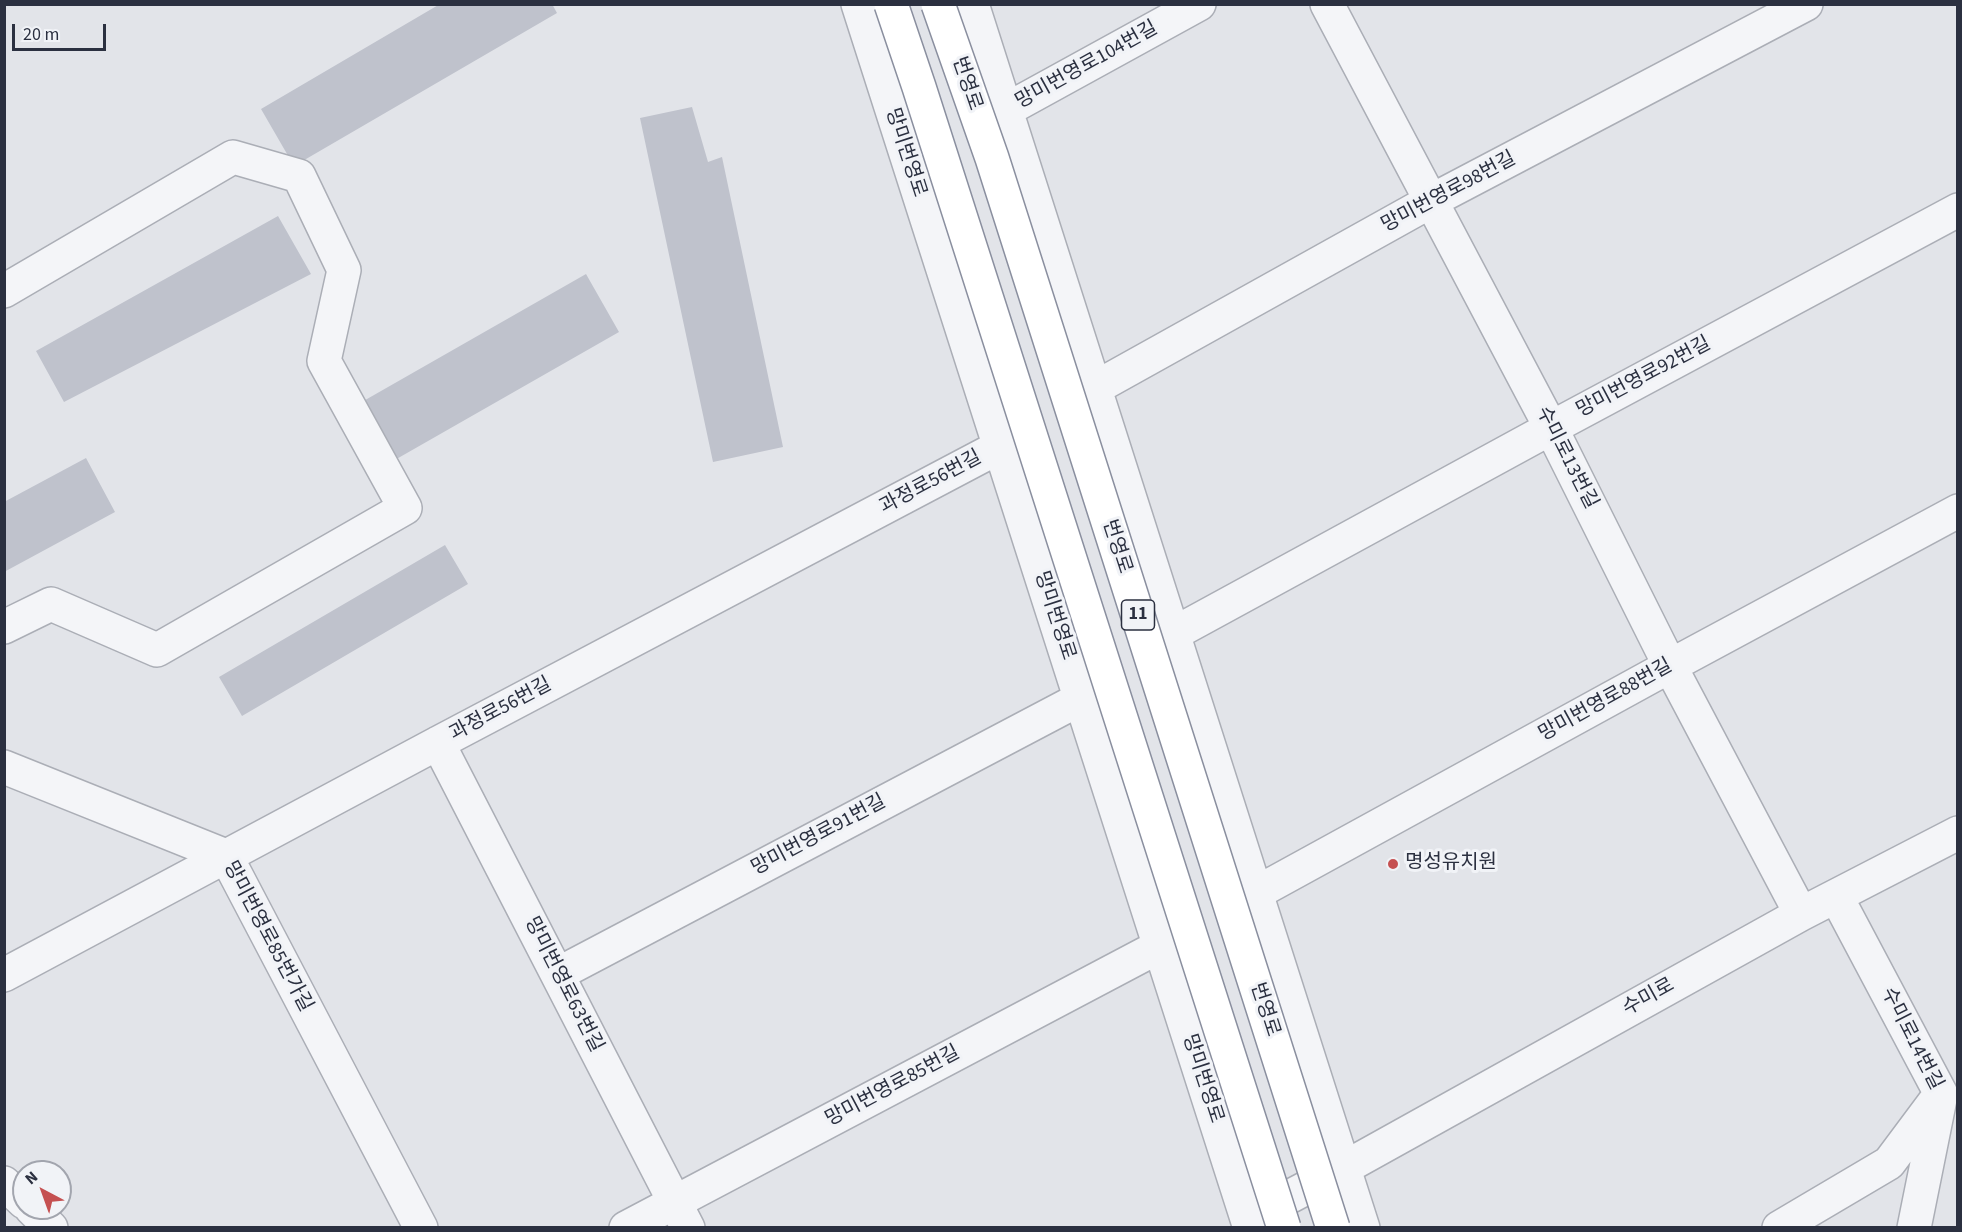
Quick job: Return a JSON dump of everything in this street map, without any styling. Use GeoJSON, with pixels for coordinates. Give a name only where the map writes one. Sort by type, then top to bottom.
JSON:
{"type":"FeatureCollection","features":[{"type":"Feature","properties":{"kind":"highway","name":"11"},"geometry":{"type":"LineString","coordinates":[[891,4],[1284,1227]]}},
{"type":"Feature","properties":{"kind":"highway","name":"번영로"},"geometry":{"type":"LineString","coordinates":[[938,4],[992,158],[1334,1227]]}},
{"type":"Feature","properties":{"kind":"street","name":"망미번영로"},"geometry":{"type":"LineString","coordinates":[[858,4],[1160,946],[1243,1225]]}},
{"type":"Feature","properties":{"kind":"street"},"geometry":{"type":"LineString","coordinates":[[972,4],[1363,1227]]}},
{"type":"Feature","properties":{"kind":"street","name":"망미번영로104번길"},"geometry":{"type":"LineString","coordinates":[[1006,110],[1199,4]]}},
{"type":"Feature","properties":{"kind":"street","name":"수미로13번길"},"geometry":{"type":"LineString","coordinates":[[1327,4],[1551,428],[1670,666],[1801,914]]}},
{"type":"Feature","properties":{"kind":"street","name":"망미번영로98번길"},"geometry":{"type":"LineString","coordinates":[[1095,388],[1431,201],[1806,4]]}},
{"type":"Feature","properties":{"kind":"street"},"geometry":{"type":"LineString","coordinates":[[4,291],[233,157],[300,176],[344,270],[324,361],[405,508],[157,650],[51,604],[4,627]]}},
{"type":"Feature","properties":{"kind":"street","name":"망미번영로92번길"},"geometry":{"type":"LineString","coordinates":[[1173,634],[1958,210]]}},
{"type":"Feature","properties":{"kind":"street","name":"과정로56번길"},"geometry":{"type":"LineString","coordinates":[[4,975],[999,447]]}},
{"type":"Feature","properties":{"kind":"street","name":"망미번영로88번길"},"geometry":{"type":"LineString","coordinates":[[1256,893],[1958,511]]}},
{"type":"Feature","properties":{"kind":"street","name":"망미번영로91번길"},"geometry":{"type":"LineString","coordinates":[[558,974],[1080,699]]}},
{"type":"Feature","properties":{"kind":"street","name":"망미번영로63번길"},"geometry":{"type":"LineString","coordinates":[[438,743],[682,1215]]}},
{"type":"Feature","properties":{"kind":"street","name":"망미번영로85번가길"},"geometry":{"type":"LineString","coordinates":[[4,767],[226,856],[421,1227]]}},
{"type":"Feature","properties":{"kind":"street","name":"수미로"},"geometry":{"type":"LineString","coordinates":[[1243,1225],[1801,914],[1958,833]]}},
{"type":"Feature","properties":{"kind":"street","name":"수미로14번길"},"geometry":{"type":"LineString","coordinates":[[1836,896],[1949,1088],[1914,1227]]}},
{"type":"Feature","properties":{"kind":"street","name":"망미번영로85번길"},"geometry":{"type":"LineString","coordinates":[[627,1227],[682,1215],[1160,946]]}},
{"type":"Feature","properties":{"kind":"street"},"geometry":{"type":"LineString","coordinates":[[1779,1227],[1889,1163],[1949,1088]]}},
{"type":"Feature","properties":{"kind":"building"},"geometry":{"type":"Polygon","coordinates":[[[440,4],[552,4],[557,13],[294,166],[261,109],[440,4]]]}},
{"type":"Feature","properties":{"kind":"building"},"geometry":{"type":"Polygon","coordinates":[[[692,107],[708,162],[722,157],[783,447],[713,462],[640,118],[692,107]]]}},
{"type":"Feature","properties":{"kind":"building"},"geometry":{"type":"Polygon","coordinates":[[[278,216],[311,274],[64,402],[36,351],[278,216]]]}},
{"type":"Feature","properties":{"kind":"building"},"geometry":{"type":"Polygon","coordinates":[[[586,274],[619,332],[393,461],[360,403],[586,274]]]}},
{"type":"Feature","properties":{"kind":"building"},"geometry":{"type":"Polygon","coordinates":[[[86,458],[115,512],[4,572],[4,502],[86,458]]]}},
{"type":"Feature","properties":{"kind":"building"},"geometry":{"type":"Polygon","coordinates":[[[445,545],[468,584],[242,716],[219,677],[445,545]]]}},
{"type":"Feature","properties":{"kind":"place","name":"명성유치원"},"geometry":{"type":"Point","coordinates":[1393,864]}}]}
